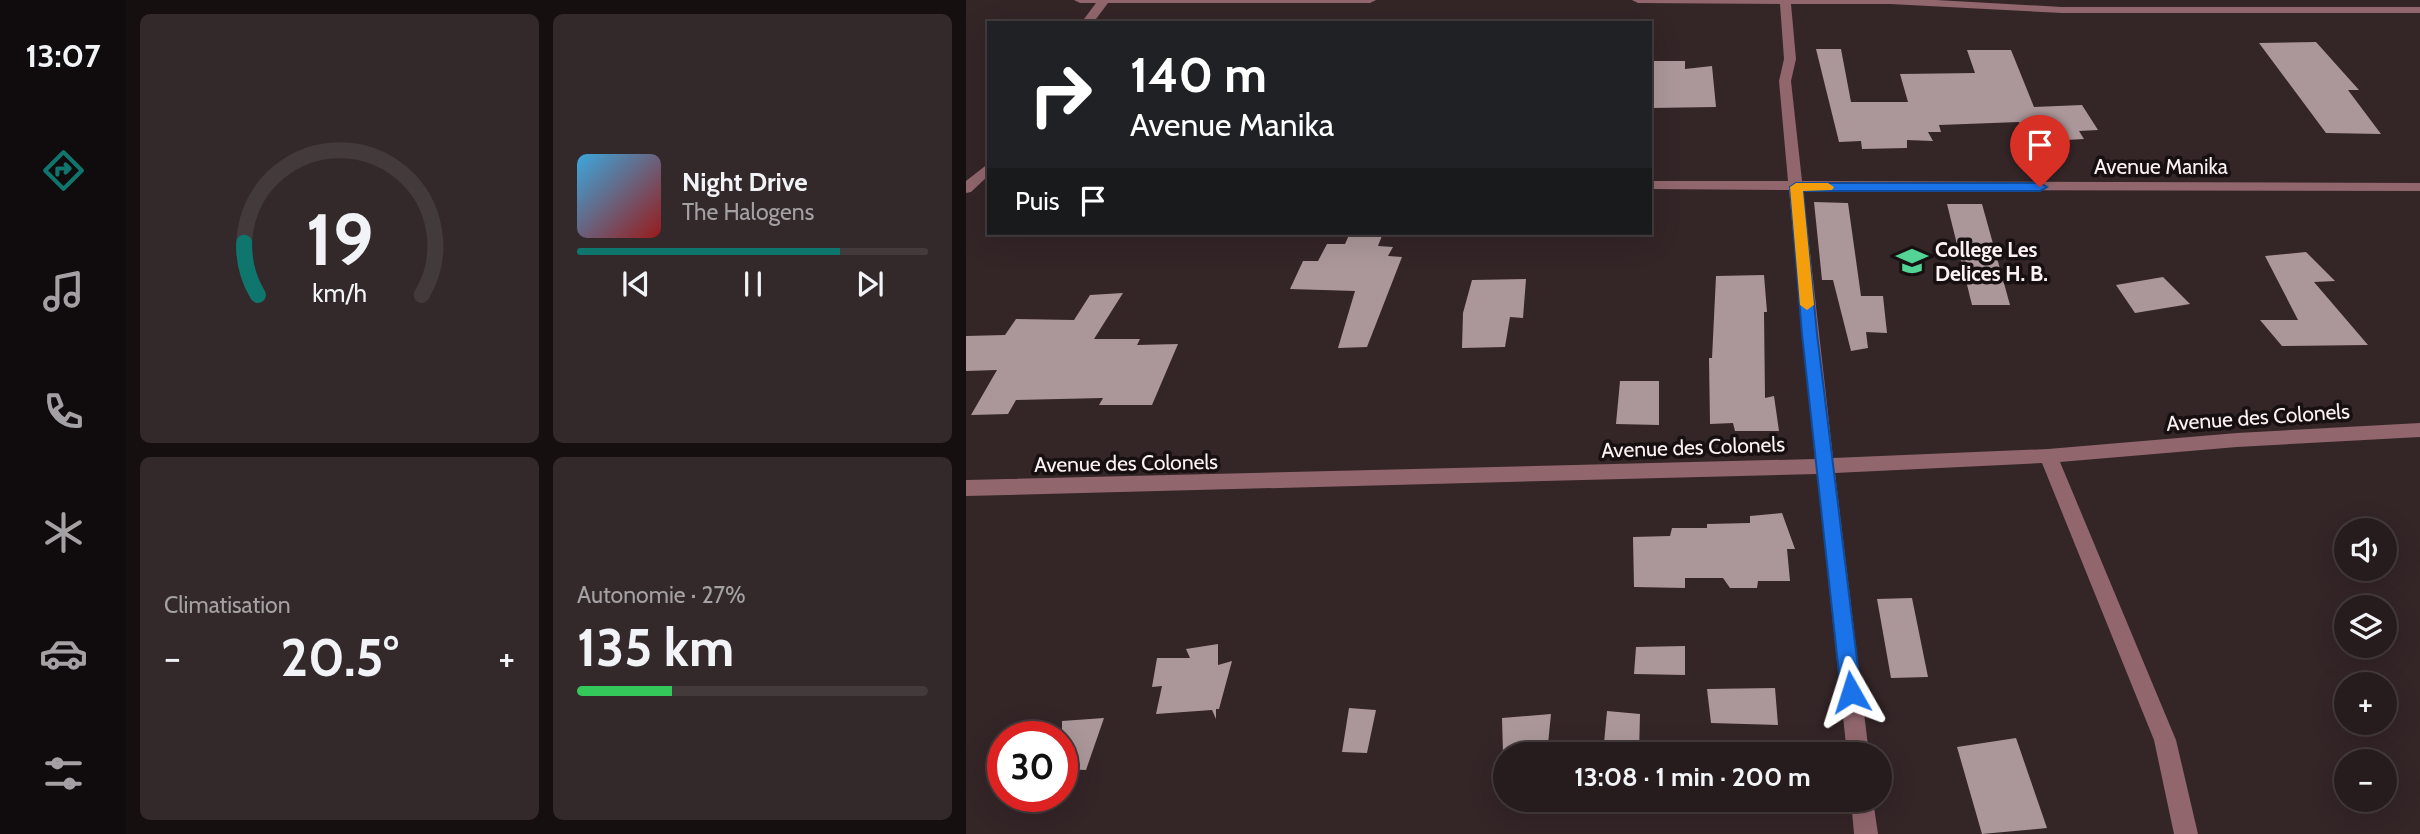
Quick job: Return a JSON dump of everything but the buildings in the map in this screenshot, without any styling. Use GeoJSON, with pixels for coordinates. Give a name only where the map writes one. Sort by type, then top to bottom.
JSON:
{"type":"FeatureCollection","features":[{"type":"Feature","properties":{"kind":"street"},"geometry":{"type":"LineString","coordinates":[[1080,0],[1370,0]]}},
{"type":"Feature","properties":{"kind":"street"},"geometry":{"type":"LineString","coordinates":[[1089,21],[1105,0]]}},
{"type":"Feature","properties":{"kind":"street"},"geometry":{"type":"LineString","coordinates":[[1638,0],[1890,1],[2062,10],[2420,10]]}},
{"type":"Feature","properties":{"kind":"street"},"geometry":{"type":"LineString","coordinates":[[1785,1],[1790,59],[1785,81],[1810,334],[1857,742]]}},
{"type":"Feature","properties":{"kind":"street"},"geometry":{"type":"LineString","coordinates":[[974,181],[987,169]]}},
{"type":"Feature","properties":{"kind":"street","name":"Avenue Manika"},"geometry":{"type":"LineString","coordinates":[[1652,186],[2420,187]]}},
{"type":"Feature","properties":{"kind":"street","name":"Avenue des Colonels"},"geometry":{"type":"LineString","coordinates":[[966,488],[1826,466],[2048,456],[2237,440],[2420,430]]}},
{"type":"Feature","properties":{"kind":"street"},"geometry":{"type":"LineString","coordinates":[[2048,456],[2165,740],[2186,834]]}},
{"type":"Feature","properties":{"kind":"street"},"geometry":{"type":"LineString","coordinates":[[1863,812],[1866,834]]}},
{"type":"Feature","properties":{"kind":"slow traffic"},"geometry":{"type":"LineString","coordinates":[[1807,305],[1796,187],[1828,187]]}},
{"type":"Feature","properties":{"kind":"place","name":"College Les Delices H. B."},"geometry":{"type":"Point","coordinates":[1912,261]}},
{"type":"Feature","properties":{"kind":"route"},"geometry":{"type":"LineString","coordinates":[[1851,692],[1796,187],[2040,187]]}}]}
